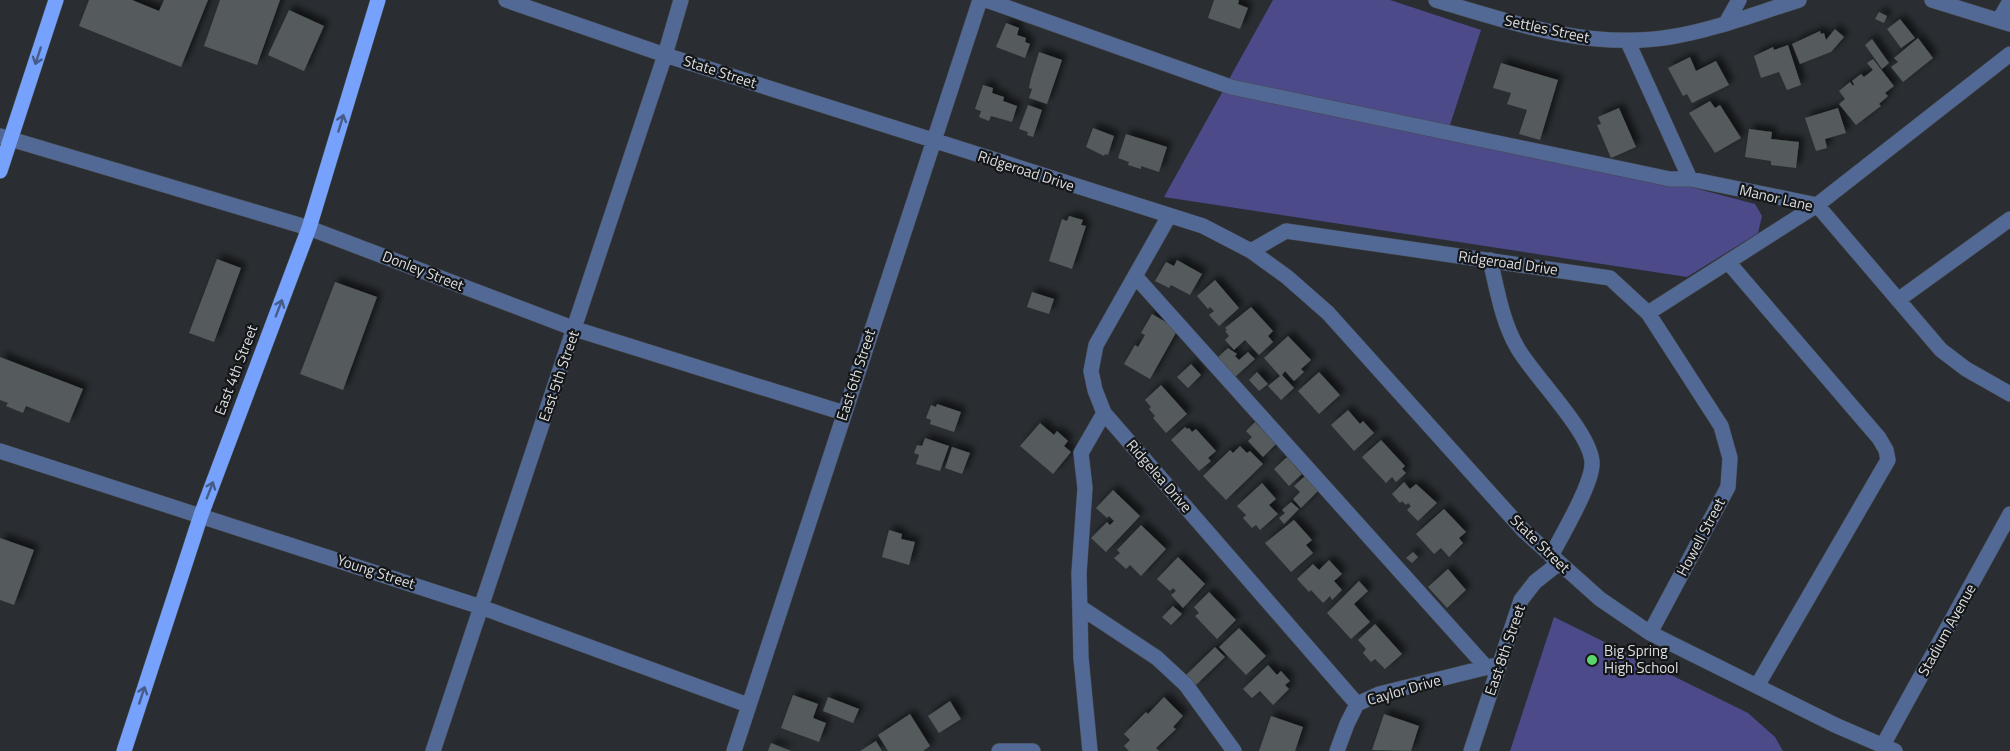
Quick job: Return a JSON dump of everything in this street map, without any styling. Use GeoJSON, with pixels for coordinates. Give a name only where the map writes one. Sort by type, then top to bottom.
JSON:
{"type":"FeatureCollection","features":[{"type":"Feature","properties":{"kind":"main road"},"geometry":{"type":"LineString","coordinates":[[0,171],[5,137],[56,0]]}},
{"type":"Feature","properties":{"kind":"main road","name":"East 4th Street"},"geometry":{"type":"LineString","coordinates":[[124,751],[201,515],[309,228],[378,0]]}},
{"type":"Feature","properties":{"kind":"street","name":"State Street"},"geometry":{"type":"LineString","coordinates":[[506,0],[665,55],[934,141]]}},
{"type":"Feature","properties":{"kind":"street","name":"East 5th Street"},"geometry":{"type":"LineString","coordinates":[[433,751],[665,55],[681,0]]}},
{"type":"Feature","properties":{"kind":"street","name":"East 6th Street"},"geometry":{"type":"LineString","coordinates":[[734,751],[980,0]]}},
{"type":"Feature","properties":{"kind":"street","name":"Manor Lane"},"geometry":{"type":"LineString","coordinates":[[986,0],[1231,87],[1670,179],[1690,179],[1817,205],[1941,350],[1966,369],[2010,394]]}},
{"type":"Feature","properties":{"kind":"street","name":"Settles Street"},"geometry":{"type":"LineString","coordinates":[[1436,0],[1501,20],[1586,39],[1627,40],[1670,37],[1726,23],[1799,0]]}},
{"type":"Feature","properties":{"kind":"street"},"geometry":{"type":"LineString","coordinates":[[1726,23],[1739,0]]}},
{"type":"Feature","properties":{"kind":"street"},"geometry":{"type":"LineString","coordinates":[[1932,0],[2004,22],[2010,1]]}},
{"type":"Feature","properties":{"kind":"street"},"geometry":{"type":"LineString","coordinates":[[1627,40],[1690,179]]}},
{"type":"Feature","properties":{"kind":"street"},"geometry":{"type":"LineString","coordinates":[[1648,313],[1817,205],[2010,54]]}},
{"type":"Feature","properties":{"kind":"street","name":"Donley Street"},"geometry":{"type":"LineString","coordinates":[[5,137],[309,228],[574,329],[844,413]]}},
{"type":"Feature","properties":{"kind":"street","name":"Ridgeroad Drive"},"geometry":{"type":"LineString","coordinates":[[934,141],[1203,226],[1251,251],[1286,231],[1610,278],[1648,313]]}},
{"type":"Feature","properties":{"kind":"street","name":"Ridgelea Drive"},"geometry":{"type":"LineString","coordinates":[[1168,216],[1096,345],[1091,371],[1095,390],[1104,413],[1357,704]]}},
{"type":"Feature","properties":{"kind":"street"},"geometry":{"type":"LineString","coordinates":[[1898,300],[2010,219]]}},
{"type":"Feature","properties":{"kind":"street","name":"State Street"},"geometry":{"type":"LineString","coordinates":[[1251,251],[1287,277],[1328,313],[1524,531],[1600,599],[1650,633],[1835,725],[1889,748]]}},
{"type":"Feature","properties":{"kind":"street"},"geometry":{"type":"LineString","coordinates":[[1490,260],[1503,314],[1513,340],[1574,424],[1592,454],[1590,478],[1555,560]]}},
{"type":"Feature","properties":{"kind":"street"},"geometry":{"type":"LineString","coordinates":[[1728,262],[1879,438],[1886,450],[1888,460],[1757,686]]}},
{"type":"Feature","properties":{"kind":"street"},"geometry":{"type":"LineString","coordinates":[[1135,276],[1493,665]]}},
{"type":"Feature","properties":{"kind":"street","name":"Howell Street"},"geometry":{"type":"LineString","coordinates":[[1648,313],[1721,426],[1731,458],[1728,487],[1650,633]]}},
{"type":"Feature","properties":{"kind":"street"},"geometry":{"type":"LineString","coordinates":[[1090,751],[1081,658],[1079,573],[1085,488],[1081,453],[1104,413]]}},
{"type":"Feature","properties":{"kind":"street","name":"Young Street"},"geometry":{"type":"LineString","coordinates":[[0,451],[481,607],[748,705]]}},
{"type":"Feature","properties":{"kind":"street","name":"Stadium Avenue"},"geometry":{"type":"LineString","coordinates":[[1889,748],[2010,514]]}},
{"type":"Feature","properties":{"kind":"street","name":"East 8th Street"},"geometry":{"type":"LineString","coordinates":[[1471,751],[1493,665],[1521,600],[1555,560]]}},
{"type":"Feature","properties":{"kind":"street"},"geometry":{"type":"LineString","coordinates":[[1080,607],[1157,658],[1186,685],[1234,751]]}},
{"type":"Feature","properties":{"kind":"street","name":"Caylor Drive"},"geometry":{"type":"LineString","coordinates":[[1337,751],[1357,704],[1379,694],[1493,665]]}},
{"type":"Feature","properties":{"kind":"street"},"geometry":{"type":"LineString","coordinates":[[999,751],[1033,751]]}},
{"type":"Feature","properties":{"kind":"shaded area"},"geometry":{"type":"Polygon","coordinates":[[[1273,0],[1390,0],[1481,30],[1449,128],[1228,81],[1273,0]]]}},
{"type":"Feature","properties":{"kind":"shaded area"},"geometry":{"type":"Polygon","coordinates":[[[1224,89],[1683,185],[1755,204],[1762,216],[1758,233],[1687,277],[1164,197],[1224,89]]]}},
{"type":"Feature","properties":{"kind":"shaded area","name":"Big Spring High School"},"geometry":{"type":"Polygon","coordinates":[[[1554,617],[1748,713],[1775,737],[1783,751],[1510,751],[1554,617]]]}},
{"type":"Feature","properties":{"kind":"building"},"geometry":{"type":"Polygon","coordinates":[[[89,0],[132,0],[159,11],[164,0],[208,0],[181,67],[79,26],[89,0]]]}},
{"type":"Feature","properties":{"kind":"building"},"geometry":{"type":"Polygon","coordinates":[[[220,0],[280,0],[257,65],[204,46],[220,0]]]}},
{"type":"Feature","properties":{"kind":"building"},"geometry":{"type":"Polygon","coordinates":[[[1214,0],[1239,0],[1238,4],[1248,8],[1240,29],[1208,18],[1214,0]]]}},
{"type":"Feature","properties":{"kind":"building"},"geometry":{"type":"Polygon","coordinates":[[[289,10],[324,26],[304,71],[268,55],[289,10]]]}},
{"type":"Feature","properties":{"kind":"building"},"geometry":{"type":"Polygon","coordinates":[[[1879,12],[1887,16],[1884,23],[1875,19],[1879,12]]]}},
{"type":"Feature","properties":{"kind":"building"},"geometry":{"type":"Polygon","coordinates":[[[1900,19],[1915,38],[1901,48],[1887,29],[1900,19]]]}},
{"type":"Feature","properties":{"kind":"building"},"geometry":{"type":"Polygon","coordinates":[[[1006,23],[1019,28],[1017,35],[1026,38],[1025,42],[1030,44],[1025,58],[996,47],[1006,23]]]}},
{"type":"Feature","properties":{"kind":"building"},"geometry":{"type":"Polygon","coordinates":[[[1835,29],[1844,37],[1831,52],[1800,64],[1792,44],[1820,31],[1821,34],[1824,33],[1826,40],[1835,29]]]}},
{"type":"Feature","properties":{"kind":"building"},"geometry":{"type":"Polygon","coordinates":[[[1918,38],[1933,58],[1903,82],[1891,67],[1898,62],[1894,58],[1918,38]]]}},
{"type":"Feature","properties":{"kind":"building"},"geometry":{"type":"Polygon","coordinates":[[[1872,39],[1889,63],[1882,69],[1865,45],[1872,39]]]}},
{"type":"Feature","properties":{"kind":"building"},"geometry":{"type":"Polygon","coordinates":[[[1788,45],[1801,85],[1787,90],[1779,72],[1761,78],[1754,56],[1773,47],[1774,50],[1788,45]]]}},
{"type":"Feature","properties":{"kind":"building"},"geometry":{"type":"Polygon","coordinates":[[[1039,52],[1062,60],[1047,104],[1029,98],[1032,89],[1029,88],[1031,78],[1039,52]]]}},
{"type":"Feature","properties":{"kind":"building"},"geometry":{"type":"Polygon","coordinates":[[[1690,57],[1696,71],[1716,61],[1729,85],[1692,103],[1687,94],[1683,96],[1668,68],[1690,57]]]}},
{"type":"Feature","properties":{"kind":"building"},"geometry":{"type":"Polygon","coordinates":[[[1873,59],[1894,86],[1885,93],[1888,96],[1879,104],[1881,106],[1856,125],[1839,104],[1845,99],[1839,91],[1850,82],[1853,86],[1852,81],[1861,74],[1864,77],[1873,70],[1867,63],[1873,59]]]}},
{"type":"Feature","properties":{"kind":"building"},"geometry":{"type":"Polygon","coordinates":[[[1501,63],[1558,80],[1540,140],[1519,134],[1527,110],[1507,104],[1511,93],[1493,88],[1501,63]]]}},
{"type":"Feature","properties":{"kind":"building"},"geometry":{"type":"Polygon","coordinates":[[[983,85],[993,88],[992,93],[1004,97],[1003,101],[1017,106],[1012,122],[991,116],[989,121],[979,117],[981,111],[975,109],[983,85]]]}},
{"type":"Feature","properties":{"kind":"building"},"geometry":{"type":"Polygon","coordinates":[[[1710,101],[1715,108],[1720,105],[1741,138],[1715,153],[1689,113],[1710,101]]]}},
{"type":"Feature","properties":{"kind":"building"},"geometry":{"type":"Polygon","coordinates":[[[1028,105],[1042,110],[1033,137],[1027,135],[1028,132],[1019,129],[1028,105]]]}},
{"type":"Feature","properties":{"kind":"building"},"geometry":{"type":"Polygon","coordinates":[[[1619,108],[1636,147],[1611,158],[1597,125],[1601,124],[1598,117],[1619,108]]]}},
{"type":"Feature","properties":{"kind":"building"},"geometry":{"type":"Polygon","coordinates":[[[1838,108],[1846,133],[1825,139],[1827,148],[1816,151],[1805,118],[1838,108]]]}},
{"type":"Feature","properties":{"kind":"building"},"geometry":{"type":"Polygon","coordinates":[[[1093,128],[1114,136],[1108,155],[1104,156],[1086,147],[1093,128]]]}},
{"type":"Feature","properties":{"kind":"building"},"geometry":{"type":"Polygon","coordinates":[[[1749,129],[1772,132],[1771,139],[1799,142],[1796,168],[1771,165],[1771,161],[1745,157],[1749,129]]]}},
{"type":"Feature","properties":{"kind":"building"},"geometry":{"type":"Polygon","coordinates":[[[1126,134],[1167,147],[1159,172],[1141,166],[1141,169],[1128,165],[1129,162],[1118,158],[1126,134]]]}},
{"type":"Feature","properties":{"kind":"building"},"geometry":{"type":"Polygon","coordinates":[[[1069,216],[1083,220],[1081,225],[1086,226],[1072,269],[1049,261],[1062,219],[1067,221],[1069,216]]]}},
{"type":"Feature","properties":{"kind":"building"},"geometry":{"type":"Polygon","coordinates":[[[217,259],[241,268],[214,342],[189,333],[217,259]]]}},
{"type":"Feature","properties":{"kind":"building"},"geometry":{"type":"Polygon","coordinates":[[[1177,260],[1202,274],[1190,295],[1171,285],[1169,288],[1155,281],[1166,262],[1174,266],[1177,260]]]}},
{"type":"Feature","properties":{"kind":"building"},"geometry":{"type":"Polygon","coordinates":[[[1215,280],[1239,308],[1219,326],[1209,315],[1214,311],[1210,307],[1208,309],[1197,296],[1215,280]]]}},
{"type":"Feature","properties":{"kind":"building"},"geometry":{"type":"Polygon","coordinates":[[[335,282],[377,297],[343,390],[300,374],[335,282]]]}},
{"type":"Feature","properties":{"kind":"building"},"geometry":{"type":"Polygon","coordinates":[[[1032,292],[1054,299],[1049,314],[1027,307],[1032,292]]]}},
{"type":"Feature","properties":{"kind":"building"},"geometry":{"type":"Polygon","coordinates":[[[1251,307],[1273,331],[1268,336],[1273,342],[1259,355],[1245,340],[1234,350],[1225,340],[1229,336],[1225,328],[1251,307]]]}},
{"type":"Feature","properties":{"kind":"building"},"geometry":{"type":"Polygon","coordinates":[[[1152,314],[1178,329],[1150,379],[1124,364],[1135,345],[1138,347],[1145,335],[1141,333],[1152,314]]]}},
{"type":"Feature","properties":{"kind":"building"},"geometry":{"type":"Polygon","coordinates":[[[1288,336],[1311,360],[1301,369],[1304,372],[1294,381],[1285,371],[1282,375],[1294,388],[1281,400],[1268,386],[1280,376],[1264,358],[1288,336]]]}},
{"type":"Feature","properties":{"kind":"building"},"geometry":{"type":"Polygon","coordinates":[[[1228,348],[1237,354],[1235,356],[1239,360],[1248,352],[1255,359],[1235,377],[1217,358],[1228,348]]]}},
{"type":"Feature","properties":{"kind":"building"},"geometry":{"type":"Polygon","coordinates":[[[0,357],[83,389],[69,423],[26,406],[23,413],[6,406],[8,403],[0,400],[0,357]]]}},
{"type":"Feature","properties":{"kind":"building"},"geometry":{"type":"Polygon","coordinates":[[[1191,364],[1201,375],[1188,388],[1177,377],[1191,364]]]}},
{"type":"Feature","properties":{"kind":"building"},"geometry":{"type":"Polygon","coordinates":[[[1257,372],[1268,384],[1259,391],[1249,380],[1257,372]]]}},
{"type":"Feature","properties":{"kind":"building"},"geometry":{"type":"Polygon","coordinates":[[[1319,372],[1340,395],[1319,414],[1298,391],[1319,372]]]}},
{"type":"Feature","properties":{"kind":"building"},"geometry":{"type":"Polygon","coordinates":[[[1161,385],[1187,414],[1166,433],[1153,418],[1155,416],[1149,409],[1151,407],[1145,400],[1161,385]]]}},
{"type":"Feature","properties":{"kind":"building"},"geometry":{"type":"Polygon","coordinates":[[[937,404],[961,412],[954,432],[930,424],[931,420],[926,418],[931,405],[936,407],[937,404]]]}},
{"type":"Feature","properties":{"kind":"building"},"geometry":{"type":"Polygon","coordinates":[[[1348,410],[1360,424],[1363,421],[1374,433],[1354,451],[1331,425],[1348,410]]]}},
{"type":"Feature","properties":{"kind":"building"},"geometry":{"type":"Polygon","coordinates":[[[1255,422],[1276,444],[1263,457],[1248,441],[1252,437],[1246,431],[1255,422]]]}},
{"type":"Feature","properties":{"kind":"building"},"geometry":{"type":"Polygon","coordinates":[[[1040,423],[1054,435],[1057,431],[1068,441],[1064,446],[1071,452],[1053,474],[1020,446],[1040,423]]]}},
{"type":"Feature","properties":{"kind":"building"},"geometry":{"type":"Polygon","coordinates":[[[1185,427],[1192,432],[1196,429],[1216,451],[1208,458],[1211,461],[1199,471],[1171,440],[1185,427]]]}},
{"type":"Feature","properties":{"kind":"building"},"geometry":{"type":"Polygon","coordinates":[[[925,438],[949,446],[940,471],[916,464],[919,455],[914,453],[917,445],[922,446],[925,438]]]}},
{"type":"Feature","properties":{"kind":"building"},"geometry":{"type":"Polygon","coordinates":[[[1381,440],[1405,466],[1402,469],[1406,473],[1396,482],[1392,477],[1386,483],[1362,457],[1381,440]]]}},
{"type":"Feature","properties":{"kind":"building"},"geometry":{"type":"Polygon","coordinates":[[[1240,446],[1247,453],[1250,451],[1263,464],[1226,500],[1203,476],[1230,450],[1233,453],[1240,446]]]}},
{"type":"Feature","properties":{"kind":"building"},"geometry":{"type":"Polygon","coordinates":[[[952,447],[970,453],[962,474],[945,468],[952,447]]]}},
{"type":"Feature","properties":{"kind":"building"},"geometry":{"type":"Polygon","coordinates":[[[1287,457],[1302,474],[1289,486],[1274,469],[1287,457]]]}},
{"type":"Feature","properties":{"kind":"building"},"geometry":{"type":"Polygon","coordinates":[[[1305,476],[1319,490],[1301,508],[1293,499],[1300,492],[1294,486],[1305,476]]]}},
{"type":"Feature","properties":{"kind":"building"},"geometry":{"type":"Polygon","coordinates":[[[1404,482],[1410,489],[1416,484],[1437,503],[1418,521],[1407,510],[1411,506],[1402,501],[1400,503],[1392,494],[1404,482]]]}},
{"type":"Feature","properties":{"kind":"building"},"geometry":{"type":"Polygon","coordinates":[[[1262,483],[1276,499],[1269,505],[1278,514],[1260,530],[1256,525],[1252,528],[1243,518],[1246,515],[1237,506],[1262,483]]]}},
{"type":"Feature","properties":{"kind":"building"},"geometry":{"type":"Polygon","coordinates":[[[1113,490],[1140,516],[1106,552],[1091,538],[1107,522],[1110,525],[1114,521],[1096,508],[1113,490]]]}},
{"type":"Feature","properties":{"kind":"building"},"geometry":{"type":"Polygon","coordinates":[[[1291,502],[1299,509],[1284,524],[1279,518],[1285,513],[1282,510],[1291,502]]]}},
{"type":"Feature","properties":{"kind":"building"},"geometry":{"type":"Polygon","coordinates":[[[1444,509],[1466,532],[1459,538],[1463,543],[1449,557],[1441,548],[1434,554],[1416,534],[1444,509]]]}},
{"type":"Feature","properties":{"kind":"building"},"geometry":{"type":"Polygon","coordinates":[[[1294,520],[1312,540],[1306,545],[1313,553],[1291,572],[1265,543],[1294,520]]]}},
{"type":"Feature","properties":{"kind":"building"},"geometry":{"type":"Polygon","coordinates":[[[1141,525],[1166,549],[1141,576],[1130,565],[1126,569],[1114,558],[1120,553],[1117,550],[1141,525]]]}},
{"type":"Feature","properties":{"kind":"building"},"geometry":{"type":"Polygon","coordinates":[[[889,530],[902,534],[901,539],[915,542],[909,565],[882,557],[889,530]]]}},
{"type":"Feature","properties":{"kind":"building"},"geometry":{"type":"Polygon","coordinates":[[[0,538],[34,550],[14,605],[0,600],[0,538]]]}},
{"type":"Feature","properties":{"kind":"building"},"geometry":{"type":"Polygon","coordinates":[[[1413,552],[1418,557],[1412,563],[1406,558],[1413,552]]]}},
{"type":"Feature","properties":{"kind":"building"},"geometry":{"type":"Polygon","coordinates":[[[1178,557],[1205,584],[1183,608],[1171,595],[1176,591],[1173,588],[1170,591],[1157,579],[1178,557]]]}},
{"type":"Feature","properties":{"kind":"building"},"geometry":{"type":"Polygon","coordinates":[[[1329,560],[1342,574],[1334,581],[1342,590],[1332,600],[1330,596],[1323,603],[1297,579],[1313,564],[1319,570],[1329,560]]]}},
{"type":"Feature","properties":{"kind":"building"},"geometry":{"type":"Polygon","coordinates":[[[1448,569],[1466,590],[1447,608],[1428,587],[1448,569]]]}},
{"type":"Feature","properties":{"kind":"building"},"geometry":{"type":"Polygon","coordinates":[[[1359,581],[1368,591],[1354,604],[1370,622],[1351,639],[1327,613],[1359,581]]]}},
{"type":"Feature","properties":{"kind":"building"},"geometry":{"type":"Polygon","coordinates":[[[1209,592],[1236,620],[1217,639],[1195,616],[1199,613],[1194,607],[1209,592]]]}},
{"type":"Feature","properties":{"kind":"building"},"geometry":{"type":"Polygon","coordinates":[[[1173,606],[1182,614],[1171,625],[1162,617],[1173,606]]]}},
{"type":"Feature","properties":{"kind":"building"},"geometry":{"type":"Polygon","coordinates":[[[1375,624],[1402,654],[1385,669],[1375,659],[1371,662],[1363,653],[1366,649],[1358,640],[1375,624]]]}},
{"type":"Feature","properties":{"kind":"building"},"geometry":{"type":"Polygon","coordinates":[[[1239,628],[1266,656],[1246,675],[1219,647],[1239,628]]]}},
{"type":"Feature","properties":{"kind":"building"},"geometry":{"type":"Polygon","coordinates":[[[1215,647],[1225,657],[1196,685],[1186,675],[1215,647]]]}},
{"type":"Feature","properties":{"kind":"building"},"geometry":{"type":"Polygon","coordinates":[[[1268,665],[1277,675],[1281,671],[1290,681],[1285,685],[1289,689],[1273,705],[1260,691],[1252,698],[1243,689],[1268,665]]]}},
{"type":"Feature","properties":{"kind":"building"},"geometry":{"type":"Polygon","coordinates":[[[793,695],[818,704],[813,718],[826,723],[819,742],[781,728],[793,695]]]}},
{"type":"Feature","properties":{"kind":"building"},"geometry":{"type":"Polygon","coordinates":[[[828,697],[859,709],[853,723],[823,711],[828,697]]]}},
{"type":"Feature","properties":{"kind":"building"},"geometry":{"type":"Polygon","coordinates":[[[1164,697],[1183,716],[1173,727],[1176,729],[1156,748],[1159,751],[1129,751],[1124,746],[1130,740],[1124,734],[1164,697]]]}},
{"type":"Feature","properties":{"kind":"building"},"geometry":{"type":"Polygon","coordinates":[[[950,701],[961,719],[939,733],[928,716],[950,701]]]}},
{"type":"Feature","properties":{"kind":"building"},"geometry":{"type":"Polygon","coordinates":[[[910,714],[930,746],[923,751],[888,751],[878,735],[910,714]]]}},
{"type":"Feature","properties":{"kind":"building"},"geometry":{"type":"Polygon","coordinates":[[[1384,714],[1419,726],[1411,751],[1372,750],[1384,714]]]}},
{"type":"Feature","properties":{"kind":"building"},"geometry":{"type":"Polygon","coordinates":[[[1271,716],[1303,727],[1295,751],[1259,751],[1271,716]]]}},
{"type":"Feature","properties":{"kind":"building"},"geometry":{"type":"Polygon","coordinates":[[[876,741],[882,751],[860,751],[876,741]]]}},
{"type":"Feature","properties":{"kind":"building"},"geometry":{"type":"Polygon","coordinates":[[[771,743],[791,751],[768,751],[771,743]]]}},
{"type":"Feature","properties":{"kind":"place","name":"Big Spring High School"},"geometry":{"type":"Point","coordinates":[1592,660]}}]}
